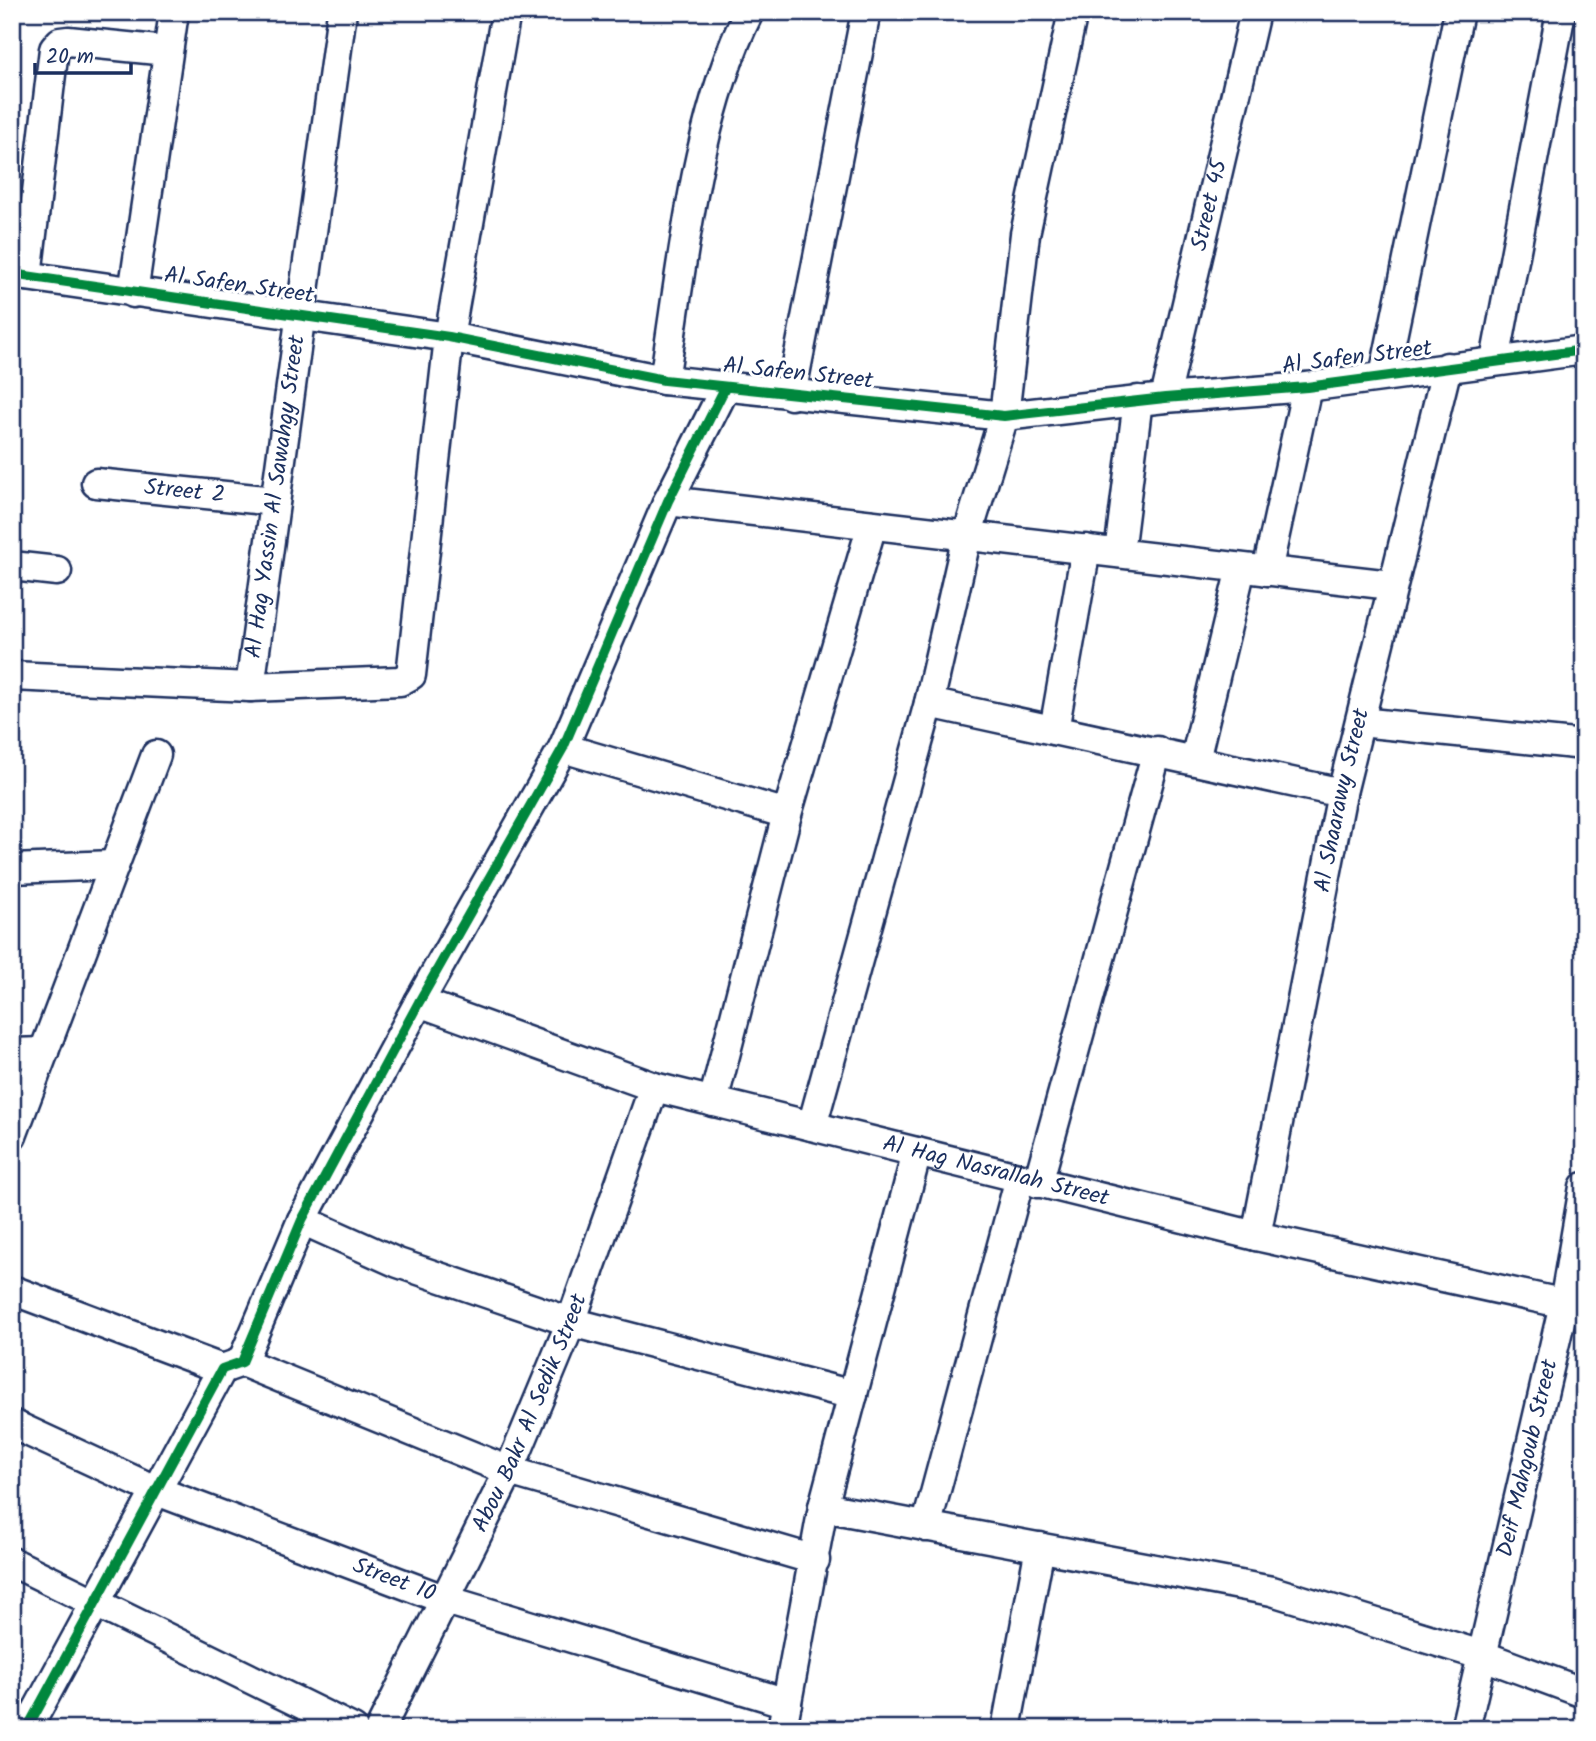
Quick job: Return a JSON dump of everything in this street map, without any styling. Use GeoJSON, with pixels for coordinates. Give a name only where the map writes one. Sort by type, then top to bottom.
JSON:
{"type":"FeatureCollection","features":[{"type":"Feature","properties":{"kind":"street"},"geometry":{"type":"LineString","coordinates":[[133,293],[174,12]]}},
{"type":"Feature","properties":{"kind":"street","name":"Al Hag Yassin Al Sawahgy Street"},"geometry":{"type":"LineString","coordinates":[[250,687],[342,12]]}},
{"type":"Feature","properties":{"kind":"street"},"geometry":{"type":"LineString","coordinates":[[12,676],[250,687],[400,681],[411,676],[449,337],[506,12]]}},
{"type":"Feature","properties":{"kind":"street"},"geometry":{"type":"LineString","coordinates":[[664,380],[694,195],[733,45],[749,12]]}},
{"type":"Feature","properties":{"kind":"street"},"geometry":{"type":"LineString","coordinates":[[812,1126],[929,703],[967,536],[1004,416],[1025,234],[1073,12]]}},
{"type":"Feature","properties":{"kind":"street","name":"Street 45"},"geometry":{"type":"LineString","coordinates":[[1119,553],[1152,399],[1255,12]]}},
{"type":"Feature","properties":{"kind":"street"},"geometry":{"type":"LineString","coordinates":[[1384,376],[1459,12]]}},
{"type":"Feature","properties":{"kind":"street"},"geometry":{"type":"LineString","coordinates":[[1495,360],[1561,12]]}},
{"type":"Feature","properties":{"kind":"street"},"geometry":{"type":"LineString","coordinates":[[791,395],[864,22]]}},
{"type":"Feature","properties":{"kind":"street"},"geometry":{"type":"LineString","coordinates":[[20,275],[54,49],[60,42],[68,41],[167,51]]}},
{"type":"Feature","properties":{"kind":"street","name":"Al Safen Street"},"geometry":{"type":"LineString","coordinates":[[20,275],[449,337],[664,380],[1004,416],[1152,399],[1307,387],[1584,350]]}},
{"type":"Feature","properties":{"kind":"street","name":"Al Shaarawy Street"},"geometry":{"type":"LineString","coordinates":[[1256,1237],[1342,793],[1447,367]]}},
{"type":"Feature","properties":{"kind":"street"},"geometry":{"type":"LineString","coordinates":[[1195,760],[1307,387]]}},
{"type":"Feature","properties":{"kind":"street"},"geometry":{"type":"LineString","coordinates":[[27,1729],[157,1490],[232,1366],[302,1220],[419,1002],[563,748],[668,501],[725,388]]}},
{"type":"Feature","properties":{"kind":"street","name":"Street 2"},"geometry":{"type":"LineString","coordinates":[[96,483],[275,501]]}},
{"type":"Feature","properties":{"kind":"street"},"geometry":{"type":"LineString","coordinates":[[668,501],[1391,586]]}},
{"type":"Feature","properties":{"kind":"street"},"geometry":{"type":"LineString","coordinates":[[713,1102],[787,814],[872,525]]}},
{"type":"Feature","properties":{"kind":"street"},"geometry":{"type":"LineString","coordinates":[[1055,730],[1086,549]]}},
{"type":"Feature","properties":{"kind":"street"},"geometry":{"type":"LineString","coordinates":[[12,566],[57,571]]}},
{"type":"Feature","properties":{"kind":"street"},"geometry":{"type":"LineString","coordinates":[[929,703],[1342,793]]}},
{"type":"Feature","properties":{"kind":"street"},"geometry":{"type":"LineString","coordinates":[[1360,722],[1584,745]]}},
{"type":"Feature","properties":{"kind":"street"},"geometry":{"type":"LineString","coordinates":[[563,748],[787,814]]}},
{"type":"Feature","properties":{"kind":"street"},"geometry":{"type":"LineString","coordinates":[[926,1527],[1157,751]]}},
{"type":"Feature","properties":{"kind":"street"},"geometry":{"type":"LineString","coordinates":[[12,1136],[156,755]]}},
{"type":"Feature","properties":{"kind":"street"},"geometry":{"type":"LineString","coordinates":[[12,869],[114,866]]}},
{"type":"Feature","properties":{"kind":"street","name":"Al Hag Nasrallah Street"},"geometry":{"type":"LineString","coordinates":[[419,1002],[654,1087],[1256,1237],[1574,1306]]}},
{"type":"Feature","properties":{"kind":"street"},"geometry":{"type":"LineString","coordinates":[[12,1053],[44,1052]]}},
{"type":"Feature","properties":{"kind":"street","name":"Abou Bakr Al Sedik Street"},"geometry":{"type":"LineString","coordinates":[[380,1729],[509,1471],[571,1322],[654,1087]]}},
{"type":"Feature","properties":{"kind":"street"},"geometry":{"type":"LineString","coordinates":[[785,1716],[823,1507],[917,1152]]}},
{"type":"Feature","properties":{"kind":"street","name":"Deif Mahgoub Street"},"geometry":{"type":"LineString","coordinates":[[1465,1729],[1574,1306],[1584,1187]]}},
{"type":"Feature","properties":{"kind":"street"},"geometry":{"type":"LineString","coordinates":[[302,1220],[408,1267],[571,1322],[853,1395]]}},
{"type":"Feature","properties":{"kind":"street"},"geometry":{"type":"LineString","coordinates":[[12,1290],[232,1366],[509,1471],[815,1560]]}},
{"type":"Feature","properties":{"kind":"street","name":"Street 10"},"geometry":{"type":"LineString","coordinates":[[12,1424],[157,1490],[446,1600],[785,1716]]}},
{"type":"Feature","properties":{"kind":"street"},"geometry":{"type":"LineString","coordinates":[[823,1507],[1272,1591],[1484,1656],[1584,1693]]}},
{"type":"Feature","properties":{"kind":"street"},"geometry":{"type":"LineString","coordinates":[[1006,1729],[1040,1547]]}},
{"type":"Feature","properties":{"kind":"street"},"geometry":{"type":"LineString","coordinates":[[12,1562],[353,1729]]}},
{"type":"Feature","properties":{"kind":"cycle path"},"geometry":{"type":"LineString","coordinates":[[12,274],[449,337],[664,380],[1004,416],[1165,398],[1307,387],[1584,350]]}},
{"type":"Feature","properties":{"kind":"cycle path"},"geometry":{"type":"LineString","coordinates":[[27,1729],[222,1369],[242,1362],[302,1220],[419,1002],[563,748],[668,501],[725,388]]}}]}
